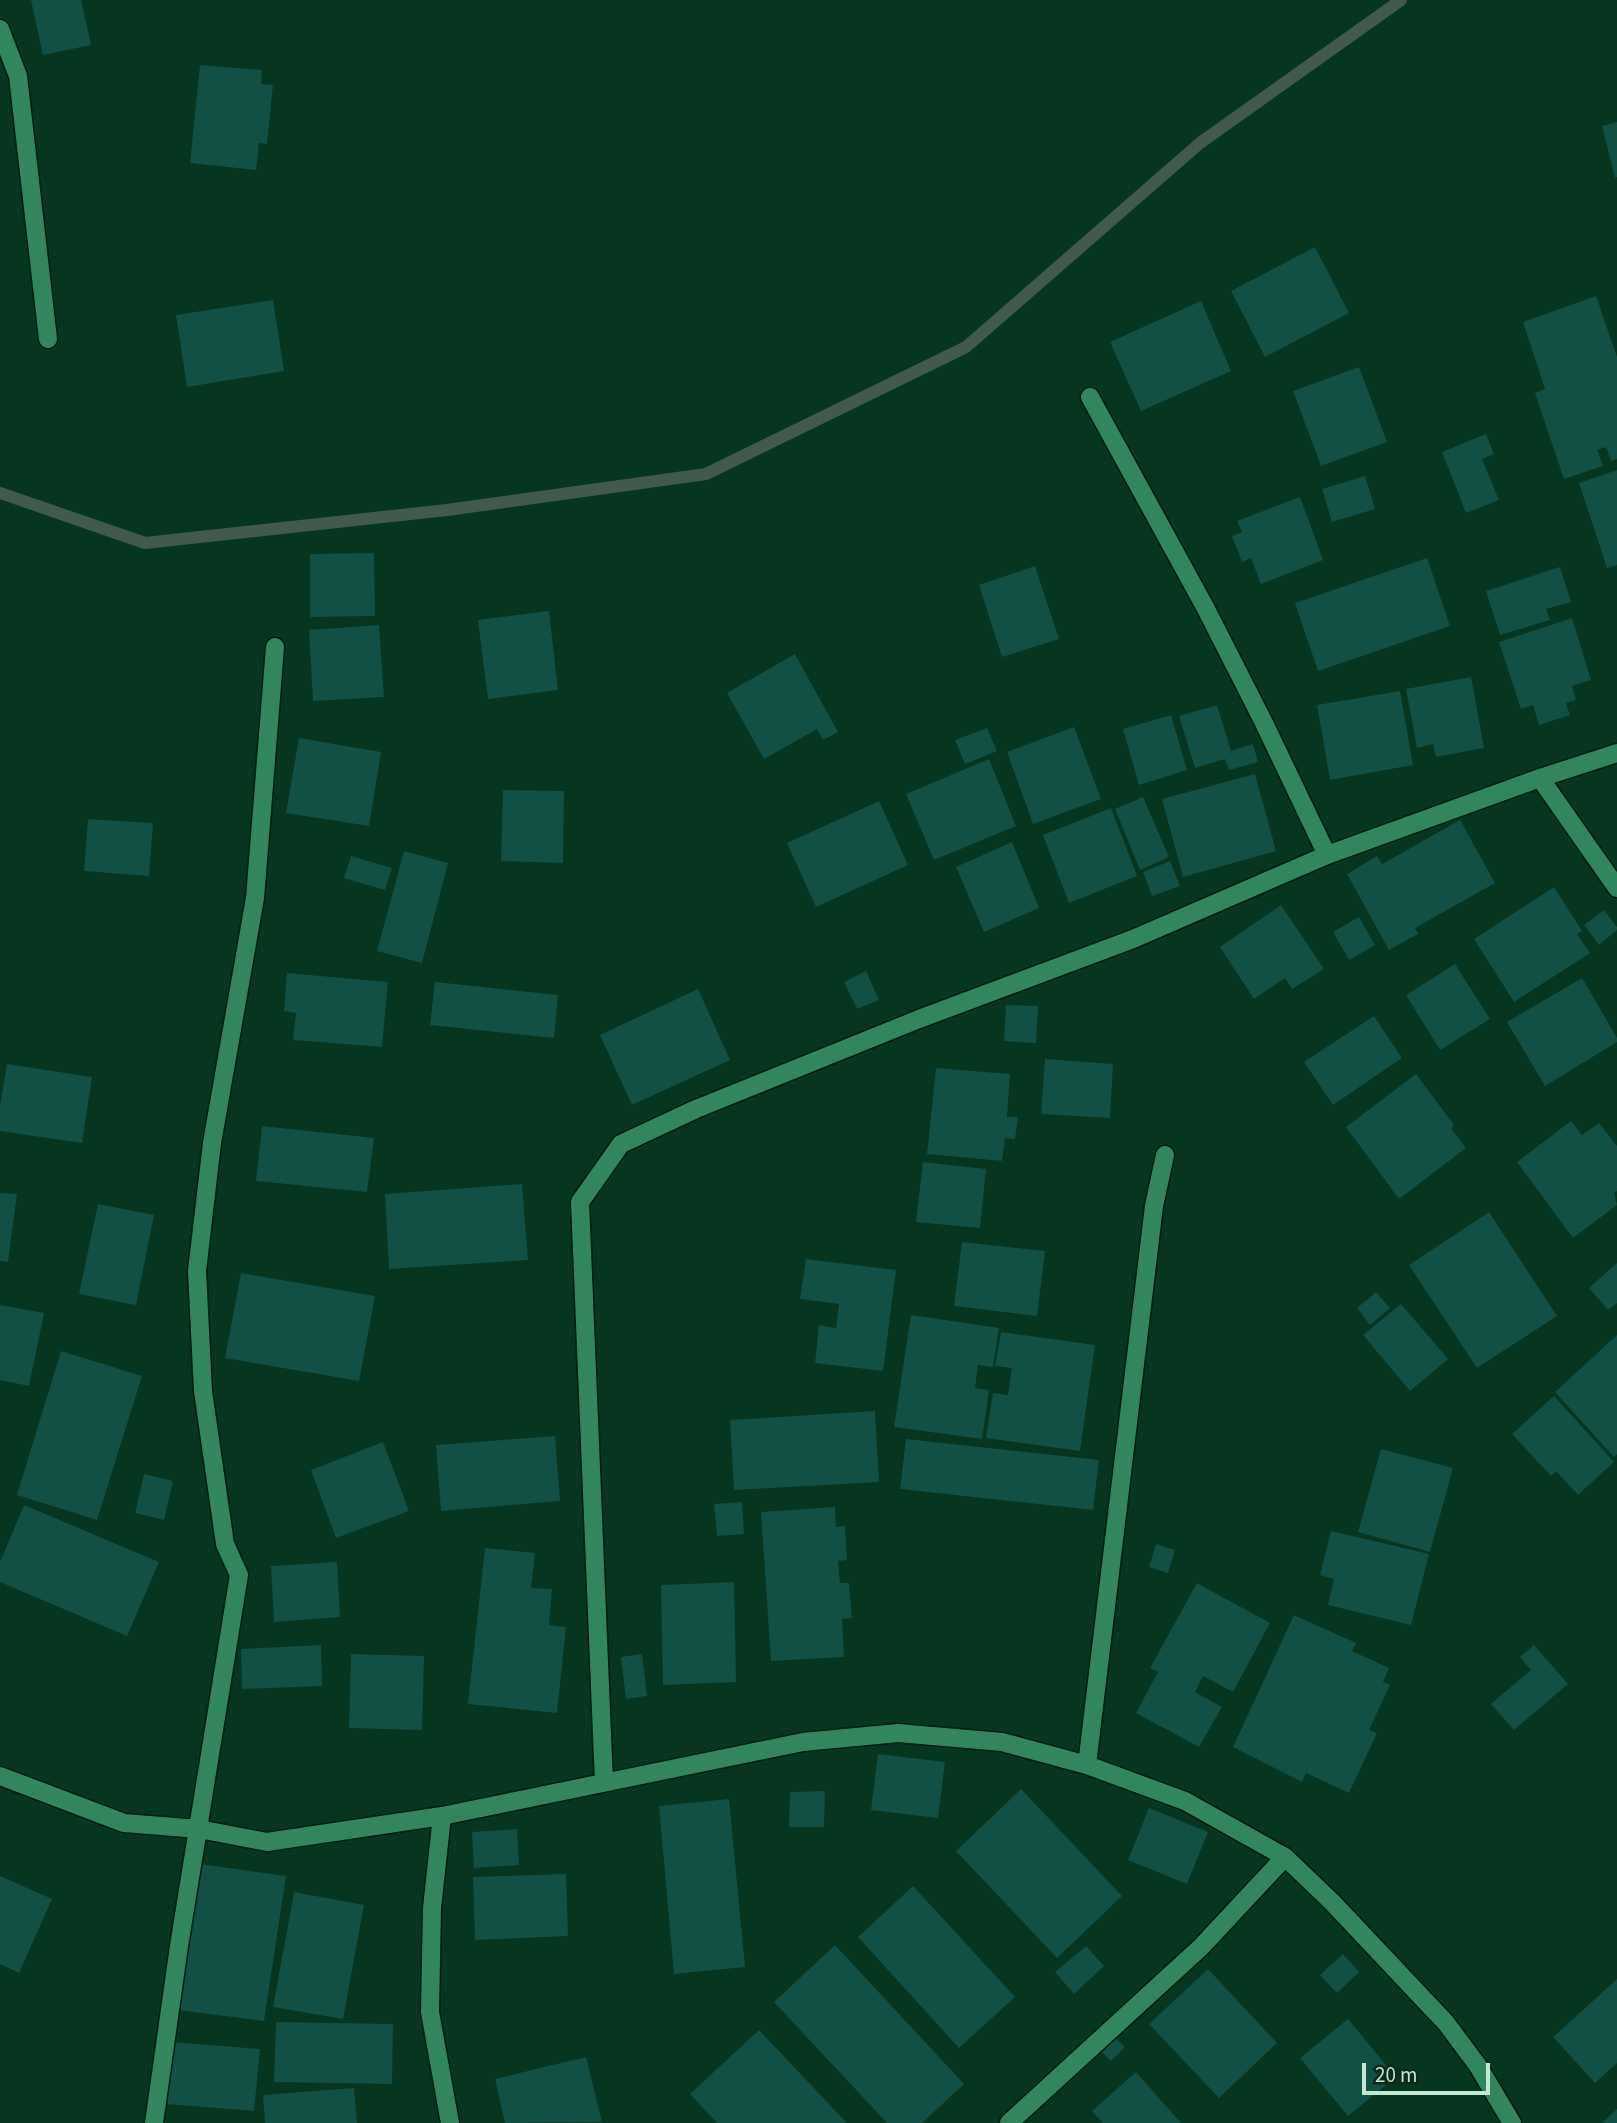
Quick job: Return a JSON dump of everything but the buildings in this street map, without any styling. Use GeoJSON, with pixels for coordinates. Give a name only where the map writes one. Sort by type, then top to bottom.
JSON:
{"type":"FeatureCollection","features":[{"type":"Feature","properties":{"kind":"street"},"geometry":{"type":"LineString","coordinates":[[0,29],[18,76],[48,339]]}},
{"type":"Feature","properties":{"kind":"street"},"geometry":{"type":"LineString","coordinates":[[1090,397],[1205,607],[1327,855]]}},
{"type":"Feature","properties":{"kind":"street"},"geometry":{"type":"LineString","coordinates":[[154,2123],[179,1946],[239,1575],[225,1544],[203,1391],[197,1271],[212,1143],[255,898],[275,647]]}},
{"type":"Feature","properties":{"kind":"street"},"geometry":{"type":"LineString","coordinates":[[604,1783],[580,1202],[621,1144],[708,1104],[919,1019],[1133,939],[1327,855],[1617,752]]}},
{"type":"Feature","properties":{"kind":"street"},"geometry":{"type":"LineString","coordinates":[[1540,778],[1617,888]]}},
{"type":"Feature","properties":{"kind":"street"},"geometry":{"type":"LineString","coordinates":[[1087,1765],[1154,1206],[1165,1155]]}},
{"type":"Feature","properties":{"kind":"street"},"geometry":{"type":"LineString","coordinates":[[0,1776],[124,1823],[199,1829],[267,1842],[442,1815],[803,1742],[898,1733],[1002,1742],[1087,1765],[1185,1801],[1285,1857],[1332,1902],[1446,2023],[1478,2066],[1512,2123]]}},
{"type":"Feature","properties":{"kind":"street"},"geometry":{"type":"LineString","coordinates":[[442,1815],[432,1908],[430,2012],[450,2123]]}},
{"type":"Feature","properties":{"kind":"street"},"geometry":{"type":"LineString","coordinates":[[1009,2123],[1201,1947],[1285,1857]]}},
{"type":"Feature","properties":{"kind":"waterway"},"geometry":{"type":"LineString","coordinates":[[0,493],[145,543],[447,510],[706,474],[966,347],[1200,143],[1401,0]]}}]}
